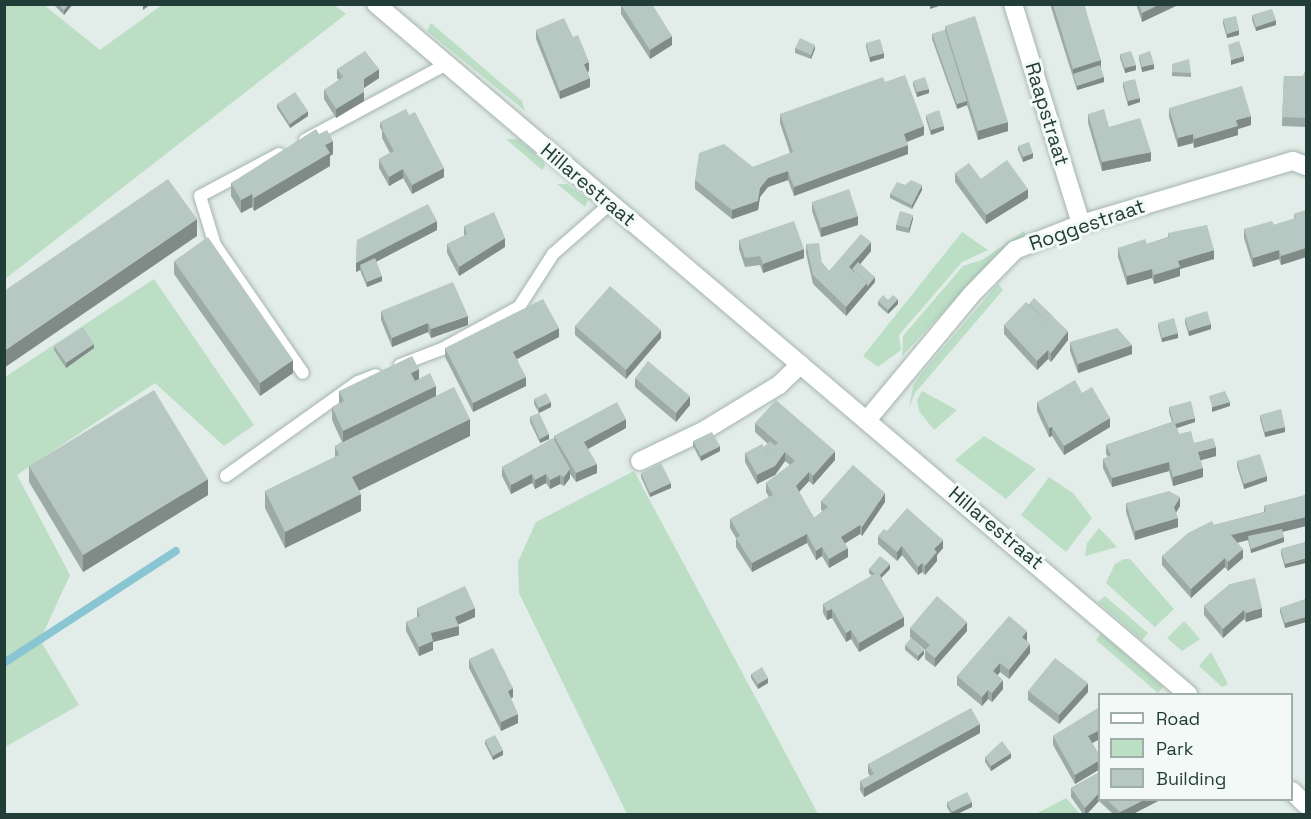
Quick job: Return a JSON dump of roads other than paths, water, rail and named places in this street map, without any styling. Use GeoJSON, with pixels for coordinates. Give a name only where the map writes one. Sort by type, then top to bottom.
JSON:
{"type":"FeatureCollection","features":[{"type":"Feature","properties":{"kind":"main road","name":"Hillarestraat"},"geometry":{"type":"LineString","coordinates":[[376,4],[1187,693]]}},
{"type":"Feature","properties":{"kind":"main road","name":"Raapstraat"},"geometry":{"type":"LineString","coordinates":[[1013,4],[1081,224]]}},
{"type":"Feature","properties":{"kind":"main road","name":"Roggestraat"},"geometry":{"type":"LineString","coordinates":[[867,420],[972,294],[1015,250],[1081,224],[1293,161],[1306,165]]}},
{"type":"Feature","properties":{"kind":"main road"},"geometry":{"type":"LineString","coordinates":[[639,460],[705,430],[779,385],[801,364]]}},
{"type":"Feature","properties":{"kind":"main road"},"geometry":{"type":"LineString","coordinates":[[1293,792],[1306,805]]}},
{"type":"Feature","properties":{"kind":"lane"},"geometry":{"type":"LineString","coordinates":[[303,373],[215,245],[200,196],[447,64]]}},
{"type":"Feature","properties":{"kind":"lane"},"geometry":{"type":"LineString","coordinates":[[226,476],[358,382],[442,349],[519,307],[553,254],[611,203]]}},
{"type":"Feature","properties":{"kind":"waterway"},"geometry":{"type":"LineString","coordinates":[[4,663],[176,551]]}}]}
